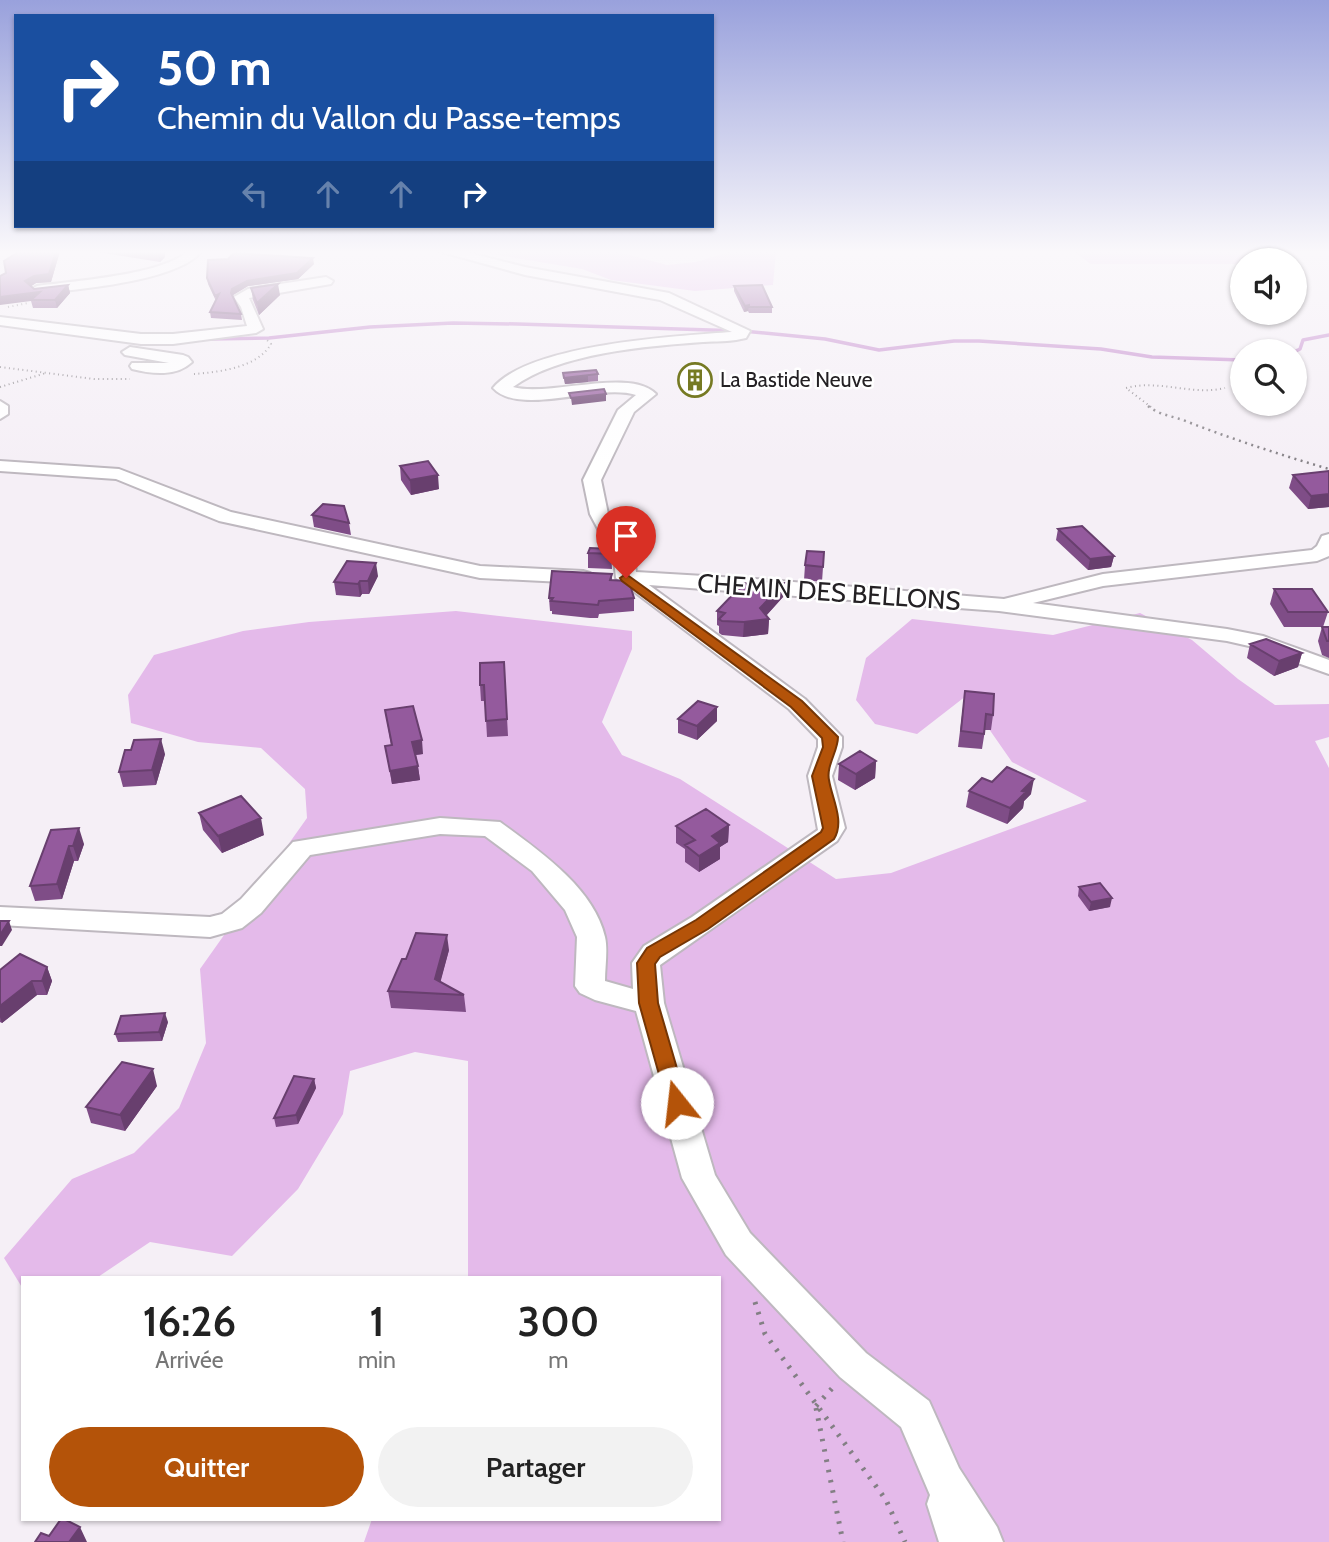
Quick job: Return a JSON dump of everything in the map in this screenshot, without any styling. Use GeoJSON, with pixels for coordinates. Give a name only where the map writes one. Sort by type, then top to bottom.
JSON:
{"type":"FeatureCollection","features":[{"type":"Feature","properties":{"kind":"street"},"geometry":{"type":"LineString","coordinates":[[38,323],[113,339],[173,339],[254,331],[254,323]]}},
{"type":"Feature","properties":{"kind":"street"},"geometry":{"type":"LineString","coordinates":[[725,323],[743,331],[733,337],[696,338],[573,357],[532,369],[500,388],[521,393],[613,388],[648,394],[626,410],[592,480],[599,514],[624,558],[626,578],[797,704],[830,737],[830,747],[820,776],[832,828],[828,835],[702,925],[654,953],[646,963],[649,1003],[699,1178],[738,1244],[853,1365],[915,1414],[946,1482],[982,1542]]}},
{"type":"Feature","properties":{"kind":"street"},"geometry":{"type":"LineString","coordinates":[[113,339],[112,345],[123,350],[175,358],[184,362],[167,369],[138,366]]}},
{"type":"Feature","properties":{"kind":"street"},"geometry":{"type":"LineString","coordinates":[[0,406],[0,414]]}},
{"type":"Feature","properties":{"kind":"street","name":"CHEMIN DES BELLONS"},"geometry":{"type":"LineString","coordinates":[[0,466],[119,474],[226,517],[480,572],[755,585],[999,606],[1227,635],[1255,641],[1329,667]]}},
{"type":"Feature","properties":{"kind":"street"},"geometry":{"type":"LineString","coordinates":[[999,606],[1103,580],[1325,554]]}},
{"type":"Feature","properties":{"kind":"street"},"geometry":{"type":"LineString","coordinates":[[0,916],[210,927],[232,921],[251,906],[302,848],[440,825],[491,828],[541,865],[577,906],[591,937],[590,986],[605,993],[649,1003]]}},
{"type":"Feature","properties":{"kind":"street"},"geometry":{"type":"LineString","coordinates":[[915,1414],[960,1542]]}},
{"type":"Feature","properties":{"kind":"path"},"geometry":{"type":"LineString","coordinates":[[0,387],[51,372]]}},
{"type":"Feature","properties":{"kind":"path"},"geometry":{"type":"LineString","coordinates":[[1225,388],[1209,391],[1146,386],[1126,388],[1159,414],[1184,420],[1251,447],[1329,469]]}},
{"type":"Feature","properties":{"kind":"path"},"geometry":{"type":"LineString","coordinates":[[753,1296],[765,1334],[886,1500],[905,1542]]}},
{"type":"Feature","properties":{"kind":"path"},"geometry":{"type":"LineString","coordinates":[[816,1406],[844,1542]]}},
{"type":"Feature","properties":{"kind":"shaded area"},"geometry":{"type":"Polygon","coordinates":[[[456,611],[632,631],[632,649],[602,722],[622,755],[680,779],[836,879],[891,873],[1087,801],[1012,762],[966,696],[917,734],[875,724],[856,700],[866,658],[912,619],[1053,635],[1140,613],[1192,640],[1238,679],[1275,705],[1329,704],[1329,737],[1315,741],[1329,768],[1329,1542],[364,1542],[371,1521],[721,1521],[721,1276],[468,1276],[468,1061],[415,1052],[350,1071],[343,1114],[298,1189],[232,1256],[150,1242],[99,1276],[21,1276],[21,1286],[4,1258],[72,1179],[134,1153],[179,1108],[206,1043],[200,969],[307,818],[305,789],[261,748],[198,742],[131,723],[128,695],[154,655],[243,631],[309,622],[456,611]]]}},
{"type":"Feature","properties":{"kind":"building"},"geometry":{"type":"Polygon","coordinates":[[[596,370],[598,374],[564,378],[563,373],[596,370]]]}},
{"type":"Feature","properties":{"kind":"building"},"geometry":{"type":"Polygon","coordinates":[[[604,389],[606,394],[571,398],[569,393],[604,389]]]}},
{"type":"Feature","properties":{"kind":"building"},"geometry":{"type":"Polygon","coordinates":[[[428,461],[438,475],[410,480],[400,466],[428,461]]]}},
{"type":"Feature","properties":{"kind":"building"},"geometry":{"type":"Polygon","coordinates":[[[1329,471],[1329,494],[1311,496],[1293,475],[1329,471]]]}},
{"type":"Feature","properties":{"kind":"building"},"geometry":{"type":"Polygon","coordinates":[[[323,504],[344,506],[349,523],[312,515],[323,504]]]}},
{"type":"Feature","properties":{"kind":"building"},"geometry":{"type":"Polygon","coordinates":[[[1082,526],[1114,556],[1090,559],[1058,529],[1082,526]]]}},
{"type":"Feature","properties":{"kind":"building"},"geometry":{"type":"Polygon","coordinates":[[[590,548],[611,549],[612,554],[588,553],[590,548]]]}},
{"type":"Feature","properties":{"kind":"building"},"geometry":{"type":"Polygon","coordinates":[[[807,551],[824,552],[823,567],[805,565],[807,551]]]}},
{"type":"Feature","properties":{"kind":"building"},"geometry":{"type":"Polygon","coordinates":[[[347,561],[376,563],[368,581],[360,581],[358,584],[334,582],[347,561]]]}},
{"type":"Feature","properties":{"kind":"building"},"geometry":{"type":"Polygon","coordinates":[[[552,571],[612,574],[610,580],[629,581],[634,598],[599,601],[598,605],[551,601],[552,571]]]}},
{"type":"Feature","properties":{"kind":"building"},"geometry":{"type":"Polygon","coordinates":[[[762,581],[784,583],[760,608],[769,619],[744,622],[719,619],[725,613],[717,611],[744,583],[757,587],[762,581]]]}},
{"type":"Feature","properties":{"kind":"building"},"geometry":{"type":"Polygon","coordinates":[[[1274,589],[1312,589],[1328,612],[1288,612],[1274,589]]]}},
{"type":"Feature","properties":{"kind":"building"},"geometry":{"type":"Polygon","coordinates":[[[1322,627],[1329,627],[1329,641],[1327,641],[1322,627]]]}},
{"type":"Feature","properties":{"kind":"building"},"geometry":{"type":"Polygon","coordinates":[[[1266,639],[1302,653],[1279,661],[1250,644],[1266,639]]]}},
{"type":"Feature","properties":{"kind":"building"},"geometry":{"type":"Polygon","coordinates":[[[504,662],[507,719],[486,721],[484,685],[480,685],[480,663],[504,662]]]}},
{"type":"Feature","properties":{"kind":"building"},"geometry":{"type":"Polygon","coordinates":[[[965,691],[994,694],[993,715],[986,714],[984,734],[961,731],[965,691]]]}},
{"type":"Feature","properties":{"kind":"building"},"geometry":{"type":"Polygon","coordinates":[[[698,701],[717,707],[697,726],[678,719],[698,701]]]}},
{"type":"Feature","properties":{"kind":"building"},"geometry":{"type":"Polygon","coordinates":[[[413,706],[422,740],[412,742],[418,766],[390,771],[385,746],[392,745],[385,710],[413,706]]]}},
{"type":"Feature","properties":{"kind":"building"},"geometry":{"type":"Polygon","coordinates":[[[161,739],[152,770],[119,772],[125,750],[131,750],[134,740],[161,739]]]}},
{"type":"Feature","properties":{"kind":"building"},"geometry":{"type":"Polygon","coordinates":[[[860,751],[876,761],[856,774],[839,764],[860,751]]]}},
{"type":"Feature","properties":{"kind":"building"},"geometry":{"type":"Polygon","coordinates":[[[1007,767],[1034,779],[1022,791],[1026,792],[1010,808],[969,791],[982,778],[992,782],[1007,767]]]}},
{"type":"Feature","properties":{"kind":"building"},"geometry":{"type":"Polygon","coordinates":[[[241,796],[261,818],[218,836],[199,813],[241,796]]]}},
{"type":"Feature","properties":{"kind":"building"},"geometry":{"type":"Polygon","coordinates":[[[706,809],[729,825],[712,836],[720,843],[699,856],[685,845],[695,840],[676,826],[706,809]]]}},
{"type":"Feature","properties":{"kind":"building"},"geometry":{"type":"Polygon","coordinates":[[[79,828],[73,846],[69,846],[57,884],[30,886],[51,830],[79,828]]]}},
{"type":"Feature","properties":{"kind":"building"},"geometry":{"type":"Polygon","coordinates":[[[1100,883],[1112,898],[1091,902],[1079,887],[1100,883]]]}},
{"type":"Feature","properties":{"kind":"building"},"geometry":{"type":"Polygon","coordinates":[[[0,921],[9,921],[0,935],[0,921]]]}},
{"type":"Feature","properties":{"kind":"building"},"geometry":{"type":"Polygon","coordinates":[[[416,933],[447,935],[435,979],[464,995],[388,991],[402,959],[406,959],[416,933]]]}},
{"type":"Feature","properties":{"kind":"building"},"geometry":{"type":"Polygon","coordinates":[[[20,954],[47,967],[42,981],[32,981],[0,1006],[0,970],[20,954]]]}},
{"type":"Feature","properties":{"kind":"building"},"geometry":{"type":"Polygon","coordinates":[[[165,1013],[159,1032],[115,1034],[121,1016],[165,1013]]]}},
{"type":"Feature","properties":{"kind":"building"},"geometry":{"type":"Polygon","coordinates":[[[122,1062],[153,1069],[120,1115],[86,1107],[122,1062]]]}},
{"type":"Feature","properties":{"kind":"building"},"geometry":{"type":"Polygon","coordinates":[[[294,1076],[314,1079],[296,1115],[274,1118],[294,1076]]]}},
{"type":"Feature","properties":{"kind":"building"},"geometry":{"type":"Polygon","coordinates":[[[60,1521],[68,1521],[80,1527],[69,1542],[35,1542],[41,1533],[49,1536],[60,1521]]]}},
{"type":"Feature","properties":{"kind":"waterway"},"geometry":{"type":"LineString","coordinates":[[209,339],[269,338],[370,327],[453,323],[518,324],[743,331],[825,339],[879,350],[954,341],[979,341],[1101,349],[1152,357],[1230,360]]}},
{"type":"Feature","properties":{"kind":"waterway"},"geometry":{"type":"LineString","coordinates":[[1307,339],[1329,335]]}},
{"type":"Feature","properties":{"kind":"waterway"},"geometry":{"type":"LineString","coordinates":[[87,336],[114,340]]}},
{"type":"Feature","properties":{"kind":"place","name":"La Bastide Neuve"},"geometry":{"type":"Point","coordinates":[695,380]}},
{"type":"Feature","properties":{"kind":"route"},"geometry":{"type":"LineString","coordinates":[[626,578],[797,704],[826,730],[830,737],[830,747],[820,776],[832,828],[828,835],[702,925],[654,953],[646,963],[649,1003],[677,1103]]}}]}
